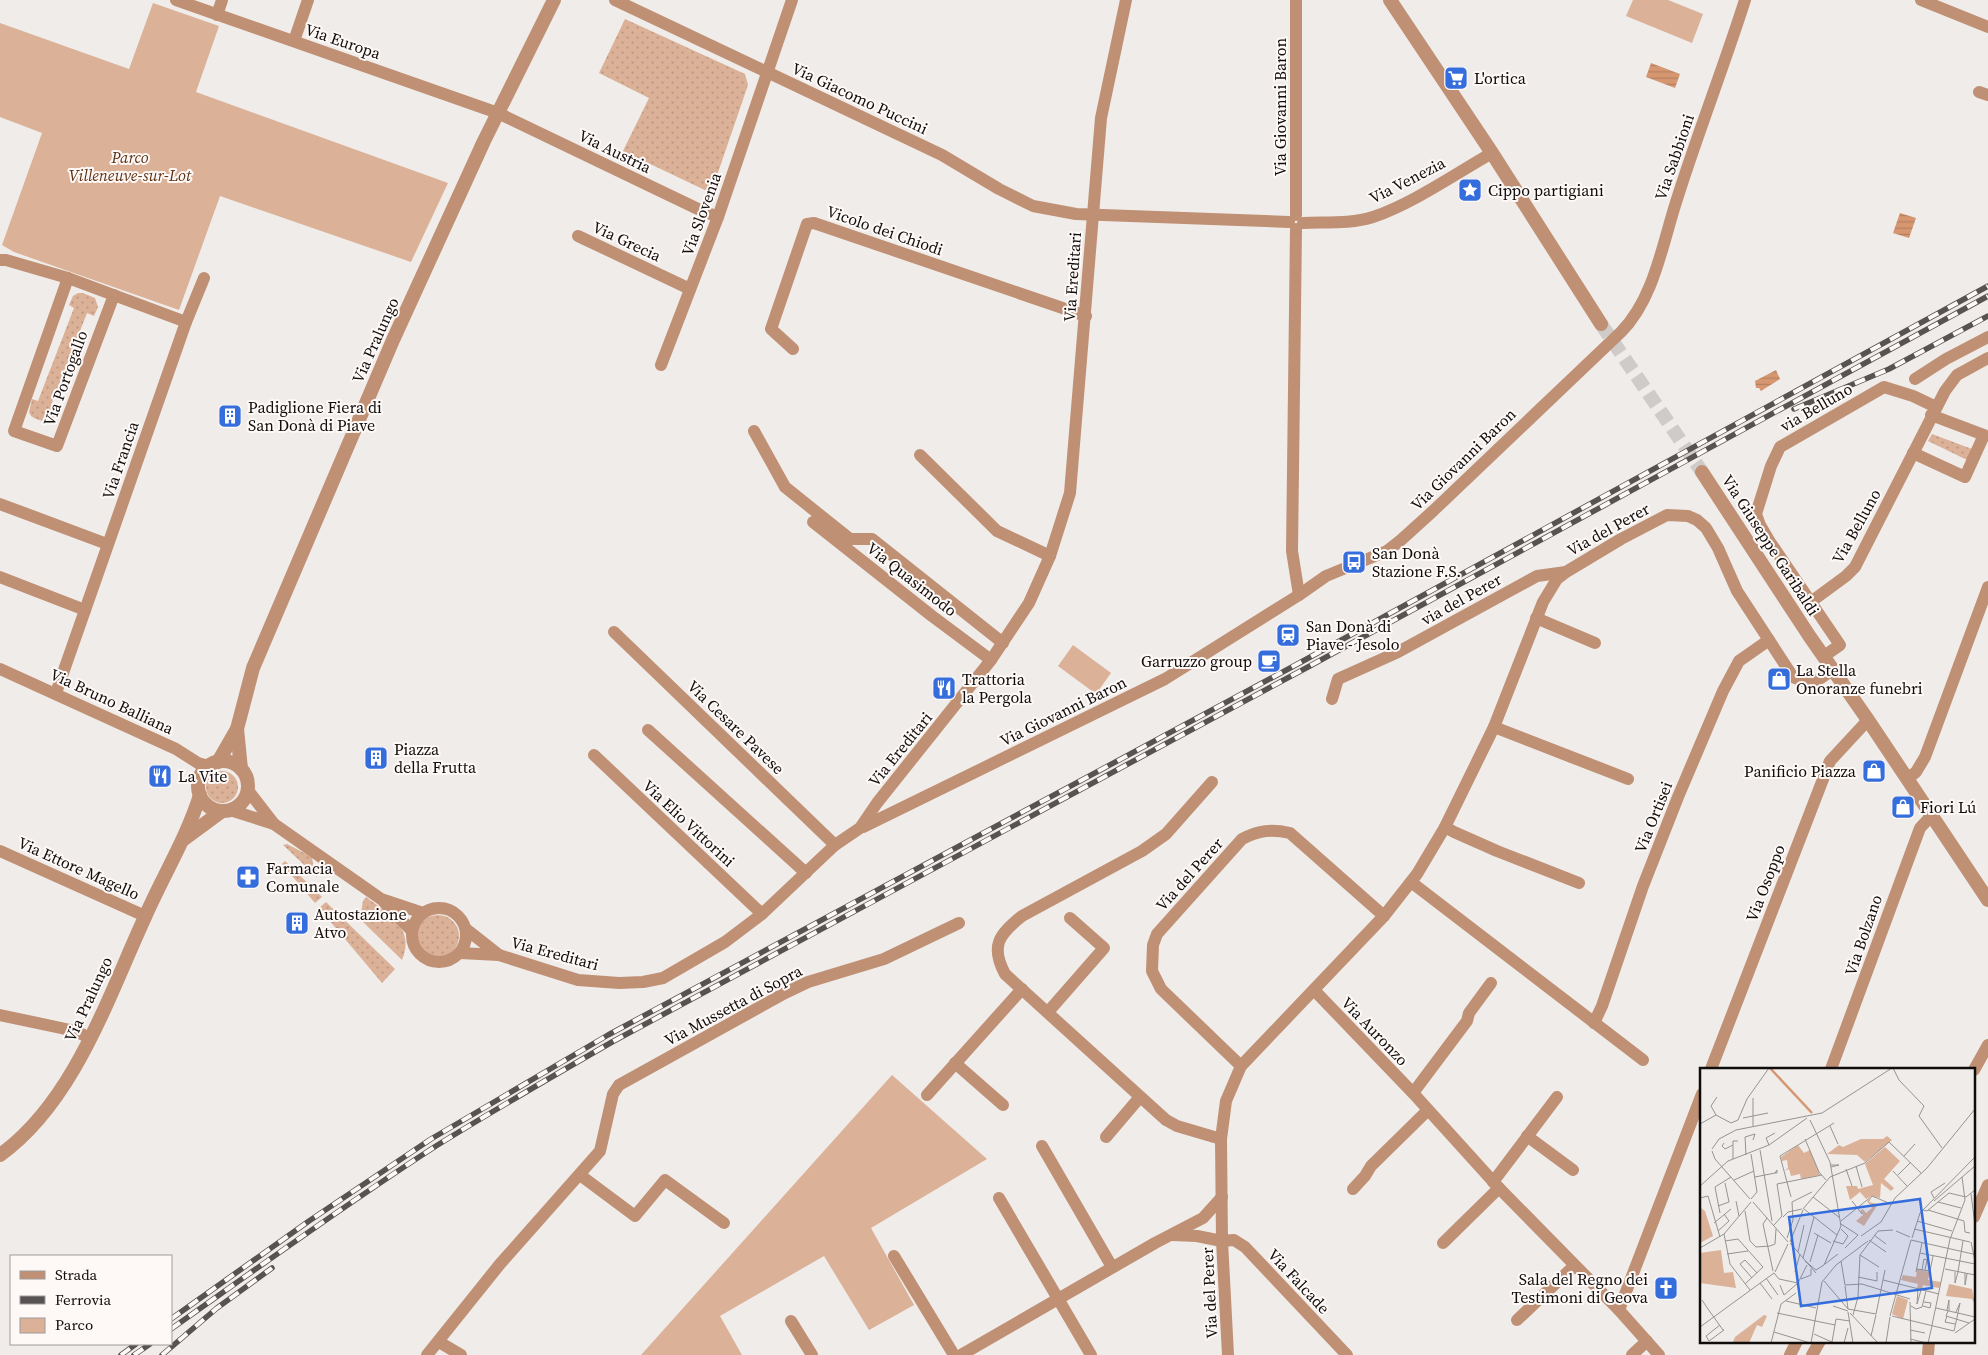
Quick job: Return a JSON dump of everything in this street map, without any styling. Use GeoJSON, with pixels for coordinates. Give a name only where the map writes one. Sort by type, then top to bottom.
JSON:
{"type":"FeatureCollection","features":[{"type":"Feature","properties":{"kind":"street","name":"Via Europa"},"geometry":{"type":"LineString","coordinates":[[176,0],[498,113]]}},
{"type":"Feature","properties":{"kind":"street"},"geometry":{"type":"LineString","coordinates":[[217,15],[222,0]]}},
{"type":"Feature","properties":{"kind":"street"},"geometry":{"type":"LineString","coordinates":[[294,41],[308,0]]}},
{"type":"Feature","properties":{"kind":"street","name":"Via Pralungo"},"geometry":{"type":"LineString","coordinates":[[0,1155],[29,1128],[64,1086],[90,1038],[145,916],[193,818],[200,795],[198,781],[202,772],[213,764],[237,729],[253,668],[394,340],[498,113],[554,0]]}},
{"type":"Feature","properties":{"kind":"street","name":"Via Giacomo Puccini"},"geometry":{"type":"LineString","coordinates":[[615,0],[942,155],[999,189],[1033,206],[1092,215]]}},
{"type":"Feature","properties":{"kind":"street","name":"Via Slovenia"},"geometry":{"type":"LineString","coordinates":[[661,365],[718,217],[792,0]]}},
{"type":"Feature","properties":{"kind":"street","name":"Via Ereditari"},"geometry":{"type":"LineString","coordinates":[[247,789],[274,824],[381,898],[412,931],[412,941],[415,949],[428,960],[444,962],[452,960],[460,953],[499,955],[578,980],[619,983],[644,982],[664,978],[725,942],[762,914],[835,846],[860,828],[877,803],[992,660],[1029,603],[1050,556],[1070,493],[1101,118],[1126,0]]}},
{"type":"Feature","properties":{"kind":"street","name":"Via Giovanni Baron"},"geometry":{"type":"LineString","coordinates":[[1296,0],[1296,222],[1292,551],[1299,595]]}},
{"type":"Feature","properties":{"kind":"street"},"geometry":{"type":"LineString","coordinates":[[1390,0],[1492,153],[1601,324]]}},
{"type":"Feature","properties":{"kind":"street","name":"Via Sabbioni"},"geometry":{"type":"LineString","coordinates":[[1631,321],[1644,301],[1745,0]]}},
{"type":"Feature","properties":{"kind":"street"},"geometry":{"type":"LineString","coordinates":[[1920,0],[1988,27]]}},
{"type":"Feature","properties":{"kind":"street","name":"Via Austria"},"geometry":{"type":"LineString","coordinates":[[498,113],[718,217]]}},
{"type":"Feature","properties":{"kind":"street","name":"Via Venezia"},"geometry":{"type":"LineString","coordinates":[[1092,215],[1296,222],[1355,221],[1373,217],[1407,202],[1492,153]]}},
{"type":"Feature","properties":{"kind":"street","name":"Vicolo dei Chiodi"},"geometry":{"type":"LineString","coordinates":[[793,349],[771,329],[807,224],[814,223],[1086,316]]}},
{"type":"Feature","properties":{"kind":"street","name":"Via Grecia"},"geometry":{"type":"LineString","coordinates":[[578,236],[690,289]]}},
{"type":"Feature","properties":{"kind":"street"},"geometry":{"type":"LineString","coordinates":[[0,260],[6,260],[68,278],[186,322]]}},
{"type":"Feature","properties":{"kind":"street","name":"Via Portogallo"},"geometry":{"type":"LineString","coordinates":[[68,278],[14,431],[57,446],[114,295]]}},
{"type":"Feature","properties":{"kind":"street","name":"Via Francia"},"geometry":{"type":"LineString","coordinates":[[56,693],[186,322],[204,278]]}},
{"type":"Feature","properties":{"kind":"street","name":"Via Giovanni Baron"},"geometry":{"type":"LineString","coordinates":[[860,828],[1165,679],[1326,576],[1386,551],[1401,540],[1631,321]]}},
{"type":"Feature","properties":{"kind":"street"},"geometry":{"type":"LineString","coordinates":[[1915,379],[1946,359],[1988,338]]}},
{"type":"Feature","properties":{"kind":"street","name":"Via Belluno"},"geometry":{"type":"LineString","coordinates":[[1812,601],[1855,567],[1933,411],[1957,374],[1988,358]]}},
{"type":"Feature","properties":{"kind":"street","name":"via Belluno"},"geometry":{"type":"LineString","coordinates":[[1812,601],[1770,542],[1756,514],[1771,466],[1780,447],[1884,387],[1913,396],[1933,411]]}},
{"type":"Feature","properties":{"kind":"street"},"geometry":{"type":"LineString","coordinates":[[1913,453],[1965,478],[1984,435],[1933,411]]}},
{"type":"Feature","properties":{"kind":"street"},"geometry":{"type":"LineString","coordinates":[[754,431],[785,487],[850,539],[872,540],[1003,644]]}},
{"type":"Feature","properties":{"kind":"street"},"geometry":{"type":"LineString","coordinates":[[920,455],[997,531],[1050,556]]}},
{"type":"Feature","properties":{"kind":"street","name":"Via Giuseppe Garibaldi"},"geometry":{"type":"LineString","coordinates":[[1702,472],[1810,637],[1868,720],[1988,900]]}},
{"type":"Feature","properties":{"kind":"street"},"geometry":{"type":"LineString","coordinates":[[0,504],[107,544]]}},
{"type":"Feature","properties":{"kind":"street","name":"Via del Perer"},"geometry":{"type":"LineString","coordinates":[[1228,1355],[1222,1241],[1221,1139],[1226,1101],[1241,1066],[1384,916],[1411,882],[1445,827],[1494,727],[1536,618],[1556,579],[1621,539],[1666,515],[1688,516],[1697,520],[1706,528],[1718,548],[1737,591],[1793,677],[1805,683],[1815,682],[1832,669]]}},
{"type":"Feature","properties":{"kind":"street","name":"Via Quasimodo"},"geometry":{"type":"LineString","coordinates":[[813,522],[932,616],[992,660]]}},
{"type":"Feature","properties":{"kind":"street","name":"via del Perer"},"geometry":{"type":"LineString","coordinates":[[1332,699],[1338,679],[1398,652],[1537,576],[1566,572]]}},
{"type":"Feature","properties":{"kind":"street"},"geometry":{"type":"LineString","coordinates":[[0,577],[84,610]]}},
{"type":"Feature","properties":{"kind":"street"},"geometry":{"type":"LineString","coordinates":[[1907,779],[1916,772],[1925,757],[1988,587]]}},
{"type":"Feature","properties":{"kind":"street"},"geometry":{"type":"LineString","coordinates":[[1812,601],[1840,645],[1824,656]]}},
{"type":"Feature","properties":{"kind":"street"},"geometry":{"type":"LineString","coordinates":[[1536,618],[1596,642]]}},
{"type":"Feature","properties":{"kind":"street","name":"Via Cesare Pavese"},"geometry":{"type":"LineString","coordinates":[[614,632],[835,846]]}},
{"type":"Feature","properties":{"kind":"street","name":"Via Ortisei"},"geometry":{"type":"LineString","coordinates":[[1594,1023],[1602,1006],[1646,877],[1726,685],[1739,661],[1769,640]]}},
{"type":"Feature","properties":{"kind":"street","name":"Via Bruno Balliana"},"geometry":{"type":"LineString","coordinates":[[0,669],[176,749],[198,763],[213,764]]}},
{"type":"Feature","properties":{"kind":"street","name":"Via Osoppo"},"geometry":{"type":"LineString","coordinates":[[1711,1068],[1830,761],[1868,720]]}},
{"type":"Feature","properties":{"kind":"street"},"geometry":{"type":"LineString","coordinates":[[1494,727],[1628,779]]}},
{"type":"Feature","properties":{"kind":"street","name":"Via Pralungo"},"geometry":{"type":"LineString","coordinates":[[182,841],[226,810],[243,801],[247,789],[247,780],[241,769],[237,729]]}},
{"type":"Feature","properties":{"kind":"street"},"geometry":{"type":"LineString","coordinates":[[648,730],[806,874]]}},
{"type":"Feature","properties":{"kind":"street","name":"Via Elio Vittorini"},"geometry":{"type":"LineString","coordinates":[[594,755],[762,914]]}},
{"type":"Feature","properties":{"kind":"street"},"geometry":{"type":"LineString","coordinates":[[213,764],[232,763],[241,769]]}},
{"type":"Feature","properties":{"kind":"street"},"geometry":{"type":"LineString","coordinates":[[1212,782],[1166,834],[1142,851],[1022,916],[1007,928],[999,941],[997,952],[999,962],[1005,974],[1166,1120],[1177,1126],[1221,1139]]}},
{"type":"Feature","properties":{"kind":"street"},"geometry":{"type":"LineString","coordinates":[[200,795],[208,806],[226,810]]}},
{"type":"Feature","properties":{"kind":"street","name":"Via Ereditari"},"geometry":{"type":"LineString","coordinates":[[226,810],[274,824]]}},
{"type":"Feature","properties":{"kind":"street","name":"Via Bolzano"},"geometry":{"type":"LineString","coordinates":[[1831,1068],[1920,828],[1932,815]]}},
{"type":"Feature","properties":{"kind":"street"},"geometry":{"type":"LineString","coordinates":[[1445,827],[1497,851],[1579,883]]}},
{"type":"Feature","properties":{"kind":"street","name":"Via del Perer"},"geometry":{"type":"LineString","coordinates":[[1241,1066],[1161,989],[1152,971],[1152,957],[1153,945],[1157,934],[1242,839],[1258,832],[1273,829],[1290,833],[1384,916]]}},
{"type":"Feature","properties":{"kind":"street","name":"Via Ettore Magello"},"geometry":{"type":"LineString","coordinates":[[0,851],[145,916]]}},
{"type":"Feature","properties":{"kind":"street"},"geometry":{"type":"LineString","coordinates":[[1411,882],[1643,1060]]}},
{"type":"Feature","properties":{"kind":"street","name":"Via Ereditari"},"geometry":{"type":"LineString","coordinates":[[381,898],[423,913],[436,908],[449,910],[461,919],[466,929],[499,955]]}},
{"type":"Feature","properties":{"kind":"street"},"geometry":{"type":"LineString","coordinates":[[412,931],[416,920],[423,913]]}},
{"type":"Feature","properties":{"kind":"street"},"geometry":{"type":"LineString","coordinates":[[1048,1012],[1104,948],[1070,918]]}},
{"type":"Feature","properties":{"kind":"street","name":"Via Mussetta di Sopra"},"geometry":{"type":"LineString","coordinates":[[427,1355],[500,1264],[600,1151],[613,1094],[620,1086],[785,993],[808,982],[884,959],[959,924]]}},
{"type":"Feature","properties":{"kind":"street"},"geometry":{"type":"LineString","coordinates":[[460,953],[466,940],[466,929]]}},
{"type":"Feature","properties":{"kind":"street","name":"Via Auronzo"},"geometry":{"type":"LineString","coordinates":[[1413,1093],[1467,1021],[1468,1013],[1491,983]]}},
{"type":"Feature","properties":{"kind":"street"},"geometry":{"type":"LineString","coordinates":[[927,1095],[1022,989]]}},
{"type":"Feature","properties":{"kind":"street","name":"Via Auronzo"},"geometry":{"type":"LineString","coordinates":[[1314,990],[1413,1093],[1496,1185],[1618,1310],[1659,1355]]}},
{"type":"Feature","properties":{"kind":"street"},"geometry":{"type":"LineString","coordinates":[[0,1015],[75,1031],[90,1038]]}},
{"type":"Feature","properties":{"kind":"street"},"geometry":{"type":"LineString","coordinates":[[1975,1068],[1988,1045]]}},
{"type":"Feature","properties":{"kind":"street"},"geometry":{"type":"LineString","coordinates":[[956,1063],[1003,1105]]}},
{"type":"Feature","properties":{"kind":"street"},"geometry":{"type":"LineString","coordinates":[[1443,1243],[1496,1185],[1527,1136],[1557,1096]]}},
{"type":"Feature","properties":{"kind":"street"},"geometry":{"type":"LineString","coordinates":[[1106,1137],[1140,1097]]}},
{"type":"Feature","properties":{"kind":"street"},"geometry":{"type":"LineString","coordinates":[[1618,1310],[1700,1099]]}},
{"type":"Feature","properties":{"kind":"street"},"geometry":{"type":"LineString","coordinates":[[1353,1189],[1371,1166],[1428,1110]]}},
{"type":"Feature","properties":{"kind":"street"},"geometry":{"type":"LineString","coordinates":[[1527,1136],[1573,1170]]}},
{"type":"Feature","properties":{"kind":"street"},"geometry":{"type":"LineString","coordinates":[[1042,1146],[1112,1267]]}},
{"type":"Feature","properties":{"kind":"street"},"geometry":{"type":"LineString","coordinates":[[580,1175],[635,1216],[665,1180],[724,1223]]}},
{"type":"Feature","properties":{"kind":"street"},"geometry":{"type":"LineString","coordinates":[[1976,1212],[1988,1185]]}},
{"type":"Feature","properties":{"kind":"street"},"geometry":{"type":"LineString","coordinates":[[961,1355],[1112,1267],[1203,1218],[1222,1197]]}},
{"type":"Feature","properties":{"kind":"street"},"geometry":{"type":"LineString","coordinates":[[998,1198],[1091,1355]]}},
{"type":"Feature","properties":{"kind":"street","name":"Via Falcade"},"geometry":{"type":"LineString","coordinates":[[1172,1235],[1198,1236],[1222,1241],[1234,1240],[1245,1247],[1347,1355]]}},
{"type":"Feature","properties":{"kind":"street"},"geometry":{"type":"LineString","coordinates":[[894,1256],[954,1355]]}},
{"type":"Feature","properties":{"kind":"street"},"geometry":{"type":"LineString","coordinates":[[1517,1320],[1574,1266]]}},
{"type":"Feature","properties":{"kind":"street"},"geometry":{"type":"LineString","coordinates":[[791,1322],[812,1355]]}},
{"type":"Feature","properties":{"kind":"street"},"geometry":{"type":"LineString","coordinates":[[1632,1355],[1646,1341]]}},
{"type":"Feature","properties":{"kind":"street"},"geometry":{"type":"LineString","coordinates":[[439,1342],[461,1355]]}},
{"type":"Feature","properties":{"kind":"street"},"geometry":{"type":"LineString","coordinates":[[1790,1355],[1796,1342]]}},
{"type":"Feature","properties":{"kind":"street"},"geometry":{"type":"LineString","coordinates":[[1812,1355],[1819,1342]]}},
{"type":"Feature","properties":{"kind":"street"},"geometry":{"type":"LineString","coordinates":[[1928,1355],[1929,1342]]}},
{"type":"Feature","properties":{"kind":"green space"},"geometry":{"type":"Polygon","coordinates":[[[1633,0],[1668,0],[1703,14],[1692,43],[1626,16],[1633,0]]]}},
{"type":"Feature","properties":{"kind":"green space","name":"Parco Villeneuve-sur-Lot"},"geometry":{"type":"Polygon","coordinates":[[[153,3],[219,26],[196,92],[448,183],[411,262],[220,196],[179,310],[14,252],[2,245],[42,133],[0,117],[0,23],[129,69],[153,3]]]}},
{"type":"Feature","properties":{"kind":"green space"},"geometry":{"type":"Polygon","coordinates":[[[625,19],[745,74],[748,85],[711,193],[623,151],[649,98],[599,73],[625,19]]]}},
{"type":"Feature","properties":{"kind":"green space"},"geometry":{"type":"Polygon","coordinates":[[[78,293],[95,298],[98,307],[94,316],[87,313],[51,405],[59,409],[57,414],[48,421],[40,420],[31,416],[29,412],[32,399],[38,401],[74,308],[69,305],[73,296],[78,293]]]}},
{"type":"Feature","properties":{"kind":"green space"},"geometry":{"type":"Polygon","coordinates":[[[1932,434],[1972,449],[1967,460],[1928,441],[1932,434]]]}},
{"type":"Feature","properties":{"kind":"green space"},"geometry":{"type":"Polygon","coordinates":[[[1073,645],[1111,673],[1096,694],[1058,666],[1073,645]]]}},
{"type":"Feature","properties":{"kind":"green space"},"geometry":{"type":"Polygon","coordinates":[[[222,771],[228,772],[233,776],[237,781],[237,793],[233,798],[228,802],[222,803],[216,802],[211,798],[207,793],[206,787],[207,781],[211,776],[216,772],[222,771]]]}},
{"type":"Feature","properties":{"kind":"green space"},"geometry":{"type":"Polygon","coordinates":[[[287,844],[312,857],[313,865],[317,868],[317,877],[283,845],[287,844]]]}},
{"type":"Feature","properties":{"kind":"green space"},"geometry":{"type":"Polygon","coordinates":[[[285,861],[322,897],[315,903],[282,864],[285,861]]]}},
{"type":"Feature","properties":{"kind":"green space"},"geometry":{"type":"Polygon","coordinates":[[[366,897],[397,922],[402,930],[405,939],[405,949],[402,960],[360,919],[363,901],[366,897]]]}},
{"type":"Feature","properties":{"kind":"green space"},"geometry":{"type":"Polygon","coordinates":[[[326,902],[395,969],[382,983],[319,908],[326,902]]]}},
{"type":"Feature","properties":{"kind":"green space"},"geometry":{"type":"Polygon","coordinates":[[[438,915],[453,921],[459,936],[453,951],[438,957],[423,951],[417,936],[423,921],[438,915]]]}},
{"type":"Feature","properties":{"kind":"green space"},"geometry":{"type":"Polygon","coordinates":[[[892,1075],[987,1159],[871,1228],[914,1305],[869,1330],[824,1256],[720,1316],[742,1355],[641,1355],[892,1075]]]}},
{"type":"Feature","properties":{"kind":"shaded area"},"geometry":{"type":"Polygon","coordinates":[[[1651,63],[1680,74],[1675,88],[1646,77],[1651,63]]]}},
{"type":"Feature","properties":{"kind":"shaded area"},"geometry":{"type":"Polygon","coordinates":[[[1900,213],[1916,218],[1909,238],[1893,233],[1900,213]]]}},
{"type":"Feature","properties":{"kind":"shaded area"},"geometry":{"type":"Polygon","coordinates":[[[1776,370],[1780,379],[1761,391],[1759,388],[1756,388],[1755,381],[1776,370]]]}},
{"type":"Feature","properties":{"kind":"tunnel"},"geometry":{"type":"LineString","coordinates":[[1601,324],[1702,472]]}},
{"type":"Feature","properties":{"kind":"railway"},"geometry":{"type":"LineString","coordinates":[[172,1318],[309,1221],[431,1139],[608,1035],[1303,661],[1988,286]]}},
{"type":"Feature","properties":{"kind":"railway"},"geometry":{"type":"LineString","coordinates":[[172,1328],[402,1168],[502,1106],[612,1042],[1308,667],[1988,296]]}},
{"type":"Feature","properties":{"kind":"railway"},"geometry":{"type":"LineString","coordinates":[[1794,409],[1889,369],[1988,316]]}},
{"type":"Feature","properties":{"kind":"railway"},"geometry":{"type":"LineString","coordinates":[[1810,414],[1845,394]]}},
{"type":"Feature","properties":{"kind":"railway"},"geometry":{"type":"LineString","coordinates":[[162,1355],[217,1308],[272,1268]]}},
{"type":"Feature","properties":{"kind":"railway"},"geometry":{"type":"LineString","coordinates":[[121,1355],[135,1345]]}},
{"type":"Feature","properties":{"kind":"railway"},"geometry":{"type":"LineString","coordinates":[[134,1355],[149,1345]]}},
{"type":"Feature","properties":{"kind":"place","name":"L'ortica"},"geometry":{"type":"Point","coordinates":[1456,78]}},
{"type":"Feature","properties":{"kind":"place","name":"Cippo partigiani"},"geometry":{"type":"Point","coordinates":[1470,190]}},
{"type":"Feature","properties":{"kind":"place","name":"Padiglione Fiera di San Donà di Piave"},"geometry":{"type":"Point","coordinates":[230,416]}},
{"type":"Feature","properties":{"kind":"place","name":"San Donà Stazione F.S."},"geometry":{"type":"Point","coordinates":[1354,562]}},
{"type":"Feature","properties":{"kind":"place","name":"San Donà di Piave - Jesolo"},"geometry":{"type":"Point","coordinates":[1288,635]}},
{"type":"Feature","properties":{"kind":"place","name":"Garruzzo group"},"geometry":{"type":"Point","coordinates":[1269,661]}},
{"type":"Feature","properties":{"kind":"place","name":"La Stella Onoranze funebri"},"geometry":{"type":"Point","coordinates":[1779,679]}},
{"type":"Feature","properties":{"kind":"place","name":"Trattoria la Pergola"},"geometry":{"type":"Point","coordinates":[944,688]}},
{"type":"Feature","properties":{"kind":"place","name":"Piazza della Frutta"},"geometry":{"type":"Point","coordinates":[376,758]}},
{"type":"Feature","properties":{"kind":"place","name":"Panificio Piazza"},"geometry":{"type":"Point","coordinates":[1874,771]}},
{"type":"Feature","properties":{"kind":"place","name":"La Vite"},"geometry":{"type":"Point","coordinates":[160,776]}},
{"type":"Feature","properties":{"kind":"place","name":"Fiori Lú"},"geometry":{"type":"Point","coordinates":[1903,807]}},
{"type":"Feature","properties":{"kind":"place","name":"Farmacia Comunale"},"geometry":{"type":"Point","coordinates":[248,877]}},
{"type":"Feature","properties":{"kind":"place","name":"Autostazione Atvo"},"geometry":{"type":"Point","coordinates":[297,923]}},
{"type":"Feature","properties":{"kind":"place","name":"Sala del Regno dei Testimoni di Geova"},"geometry":{"type":"Point","coordinates":[1666,1288]}}]}
